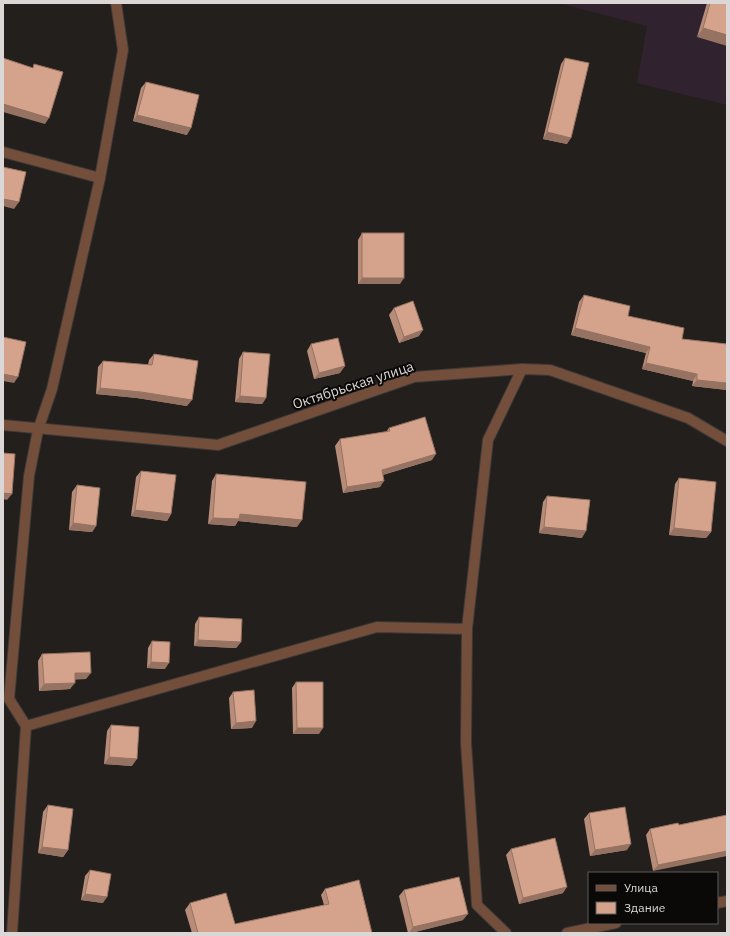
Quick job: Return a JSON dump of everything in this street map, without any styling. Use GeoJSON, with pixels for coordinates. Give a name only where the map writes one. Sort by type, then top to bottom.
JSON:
{"type":"FeatureCollection","features":[{"type":"Feature","properties":{"kind":"street"},"geometry":{"type":"LineString","coordinates":[[12,933],[26,726],[9,699],[29,476],[38,430],[52,389],[100,178],[123,50],[116,3]]}},
{"type":"Feature","properties":{"kind":"street"},"geometry":{"type":"LineString","coordinates":[[3,152],[100,178]]}},
{"type":"Feature","properties":{"kind":"street"},"geometry":{"type":"LineString","coordinates":[[506,933],[477,905],[466,743],[467,629],[488,440],[522,369]]}},
{"type":"Feature","properties":{"kind":"street","name":"Октябрьская улица"},"geometry":{"type":"LineString","coordinates":[[3,425],[38,430],[218,446],[414,377],[522,369],[550,370],[681,415],[727,441]]}},
{"type":"Feature","properties":{"kind":"street"},"geometry":{"type":"LineString","coordinates":[[26,726],[377,627],[467,629]]}},
{"type":"Feature","properties":{"kind":"street"},"geometry":{"type":"LineString","coordinates":[[567,933],[611,924]]}},
{"type":"Feature","properties":{"kind":"shaded area"},"geometry":{"type":"Polygon","coordinates":[[[558,3],[727,3],[727,105],[637,83],[647,26],[558,3]]]}},
{"type":"Feature","properties":{"kind":"building"},"geometry":{"type":"Polygon","coordinates":[[[710,3],[727,3],[727,35],[703,28],[710,3]]]}},
{"type":"Feature","properties":{"kind":"building"},"geometry":{"type":"Polygon","coordinates":[[[3,58],[33,68],[34,64],[63,72],[49,118],[3,104],[3,58]]]}},
{"type":"Feature","properties":{"kind":"building"},"geometry":{"type":"Polygon","coordinates":[[[565,58],[589,63],[571,138],[547,132],[565,58]]]}},
{"type":"Feature","properties":{"kind":"building"},"geometry":{"type":"Polygon","coordinates":[[[146,82],[199,95],[191,128],[137,115],[146,82]]]}},
{"type":"Feature","properties":{"kind":"building"},"geometry":{"type":"Polygon","coordinates":[[[3,167],[26,172],[19,202],[3,199],[3,167]]]}},
{"type":"Feature","properties":{"kind":"building"},"geometry":{"type":"Polygon","coordinates":[[[362,233],[404,233],[404,278],[362,278],[362,233]]]}},
{"type":"Feature","properties":{"kind":"building"},"geometry":{"type":"Polygon","coordinates":[[[584,295],[630,306],[628,316],[684,328],[682,339],[727,344],[727,383],[697,380],[697,374],[646,363],[650,347],[575,328],[584,295]]]}},
{"type":"Feature","properties":{"kind":"building"},"geometry":{"type":"Polygon","coordinates":[[[413,301],[423,330],[404,337],[394,308],[413,301]]]}},
{"type":"Feature","properties":{"kind":"building"},"geometry":{"type":"Polygon","coordinates":[[[3,337],[26,342],[18,377],[3,374],[3,337]]]}},
{"type":"Feature","properties":{"kind":"building"},"geometry":{"type":"Polygon","coordinates":[[[338,338],[345,366],[319,373],[311,344],[338,338]]]}},
{"type":"Feature","properties":{"kind":"building"},"geometry":{"type":"Polygon","coordinates":[[[243,352],[270,354],[266,398],[240,396],[243,352]]]}},
{"type":"Feature","properties":{"kind":"building"},"geometry":{"type":"Polygon","coordinates":[[[154,354],[198,361],[192,400],[141,392],[100,388],[103,361],[152,365],[154,354]]]}},
{"type":"Feature","properties":{"kind":"building"},"geometry":{"type":"Polygon","coordinates":[[[425,417],[436,454],[382,470],[384,481],[347,487],[340,439],[390,431],[389,428],[425,417]]]}},
{"type":"Feature","properties":{"kind":"building"},"geometry":{"type":"Polygon","coordinates":[[[3,453],[15,454],[12,494],[3,493],[3,453]]]}},
{"type":"Feature","properties":{"kind":"building"},"geometry":{"type":"Polygon","coordinates":[[[141,471],[176,475],[171,514],[135,510],[141,471]]]}},
{"type":"Feature","properties":{"kind":"building"},"geometry":{"type":"Polygon","coordinates":[[[216,474],[306,482],[302,520],[240,514],[239,519],[213,518],[216,474]]]}},
{"type":"Feature","properties":{"kind":"building"},"geometry":{"type":"Polygon","coordinates":[[[679,478],[716,482],[711,532],[674,528],[679,478]]]}},
{"type":"Feature","properties":{"kind":"building"},"geometry":{"type":"Polygon","coordinates":[[[77,485],[100,488],[96,526],[73,523],[77,485]]]}},
{"type":"Feature","properties":{"kind":"building"},"geometry":{"type":"Polygon","coordinates":[[[547,496],[590,500],[586,531],[544,527],[547,496]]]}},
{"type":"Feature","properties":{"kind":"building"},"geometry":{"type":"Polygon","coordinates":[[[199,617],[242,619],[241,642],[198,640],[199,617]]]}},
{"type":"Feature","properties":{"kind":"building"},"geometry":{"type":"Polygon","coordinates":[[[152,641],[170,642],[169,663],[151,662],[152,641]]]}},
{"type":"Feature","properties":{"kind":"building"},"geometry":{"type":"Polygon","coordinates":[[[90,652],[91,673],[75,673],[75,683],[44,684],[42,654],[90,652]]]}},
{"type":"Feature","properties":{"kind":"building"},"geometry":{"type":"Polygon","coordinates":[[[296,682],[323,682],[323,728],[297,728],[296,682]]]}},
{"type":"Feature","properties":{"kind":"building"},"geometry":{"type":"Polygon","coordinates":[[[254,690],[256,721],[236,723],[233,692],[254,690]]]}},
{"type":"Feature","properties":{"kind":"building"},"geometry":{"type":"Polygon","coordinates":[[[111,725],[139,727],[137,759],[109,757],[111,725]]]}},
{"type":"Feature","properties":{"kind":"building"},"geometry":{"type":"Polygon","coordinates":[[[48,805],[73,809],[68,850],[42,847],[48,805]]]}},
{"type":"Feature","properties":{"kind":"building"},"geometry":{"type":"Polygon","coordinates":[[[625,807],[631,844],[595,850],[589,813],[625,807]]]}},
{"type":"Feature","properties":{"kind":"building"},"geometry":{"type":"Polygon","coordinates":[[[727,815],[727,851],[658,865],[650,829],[678,823],[679,825],[727,815]]]}},
{"type":"Feature","properties":{"kind":"building"},"geometry":{"type":"Polygon","coordinates":[[[555,838],[567,887],[523,898],[511,849],[555,838]]]}},
{"type":"Feature","properties":{"kind":"building"},"geometry":{"type":"Polygon","coordinates":[[[90,870],[111,874],[107,897],[85,894],[90,870]]]}},
{"type":"Feature","properties":{"kind":"building"},"geometry":{"type":"Polygon","coordinates":[[[459,877],[468,914],[413,927],[404,890],[459,877]]]}},
{"type":"Feature","properties":{"kind":"building"},"geometry":{"type":"Polygon","coordinates":[[[359,880],[372,933],[198,933],[190,903],[226,893],[235,924],[329,904],[325,889],[359,880]]]}}]}
